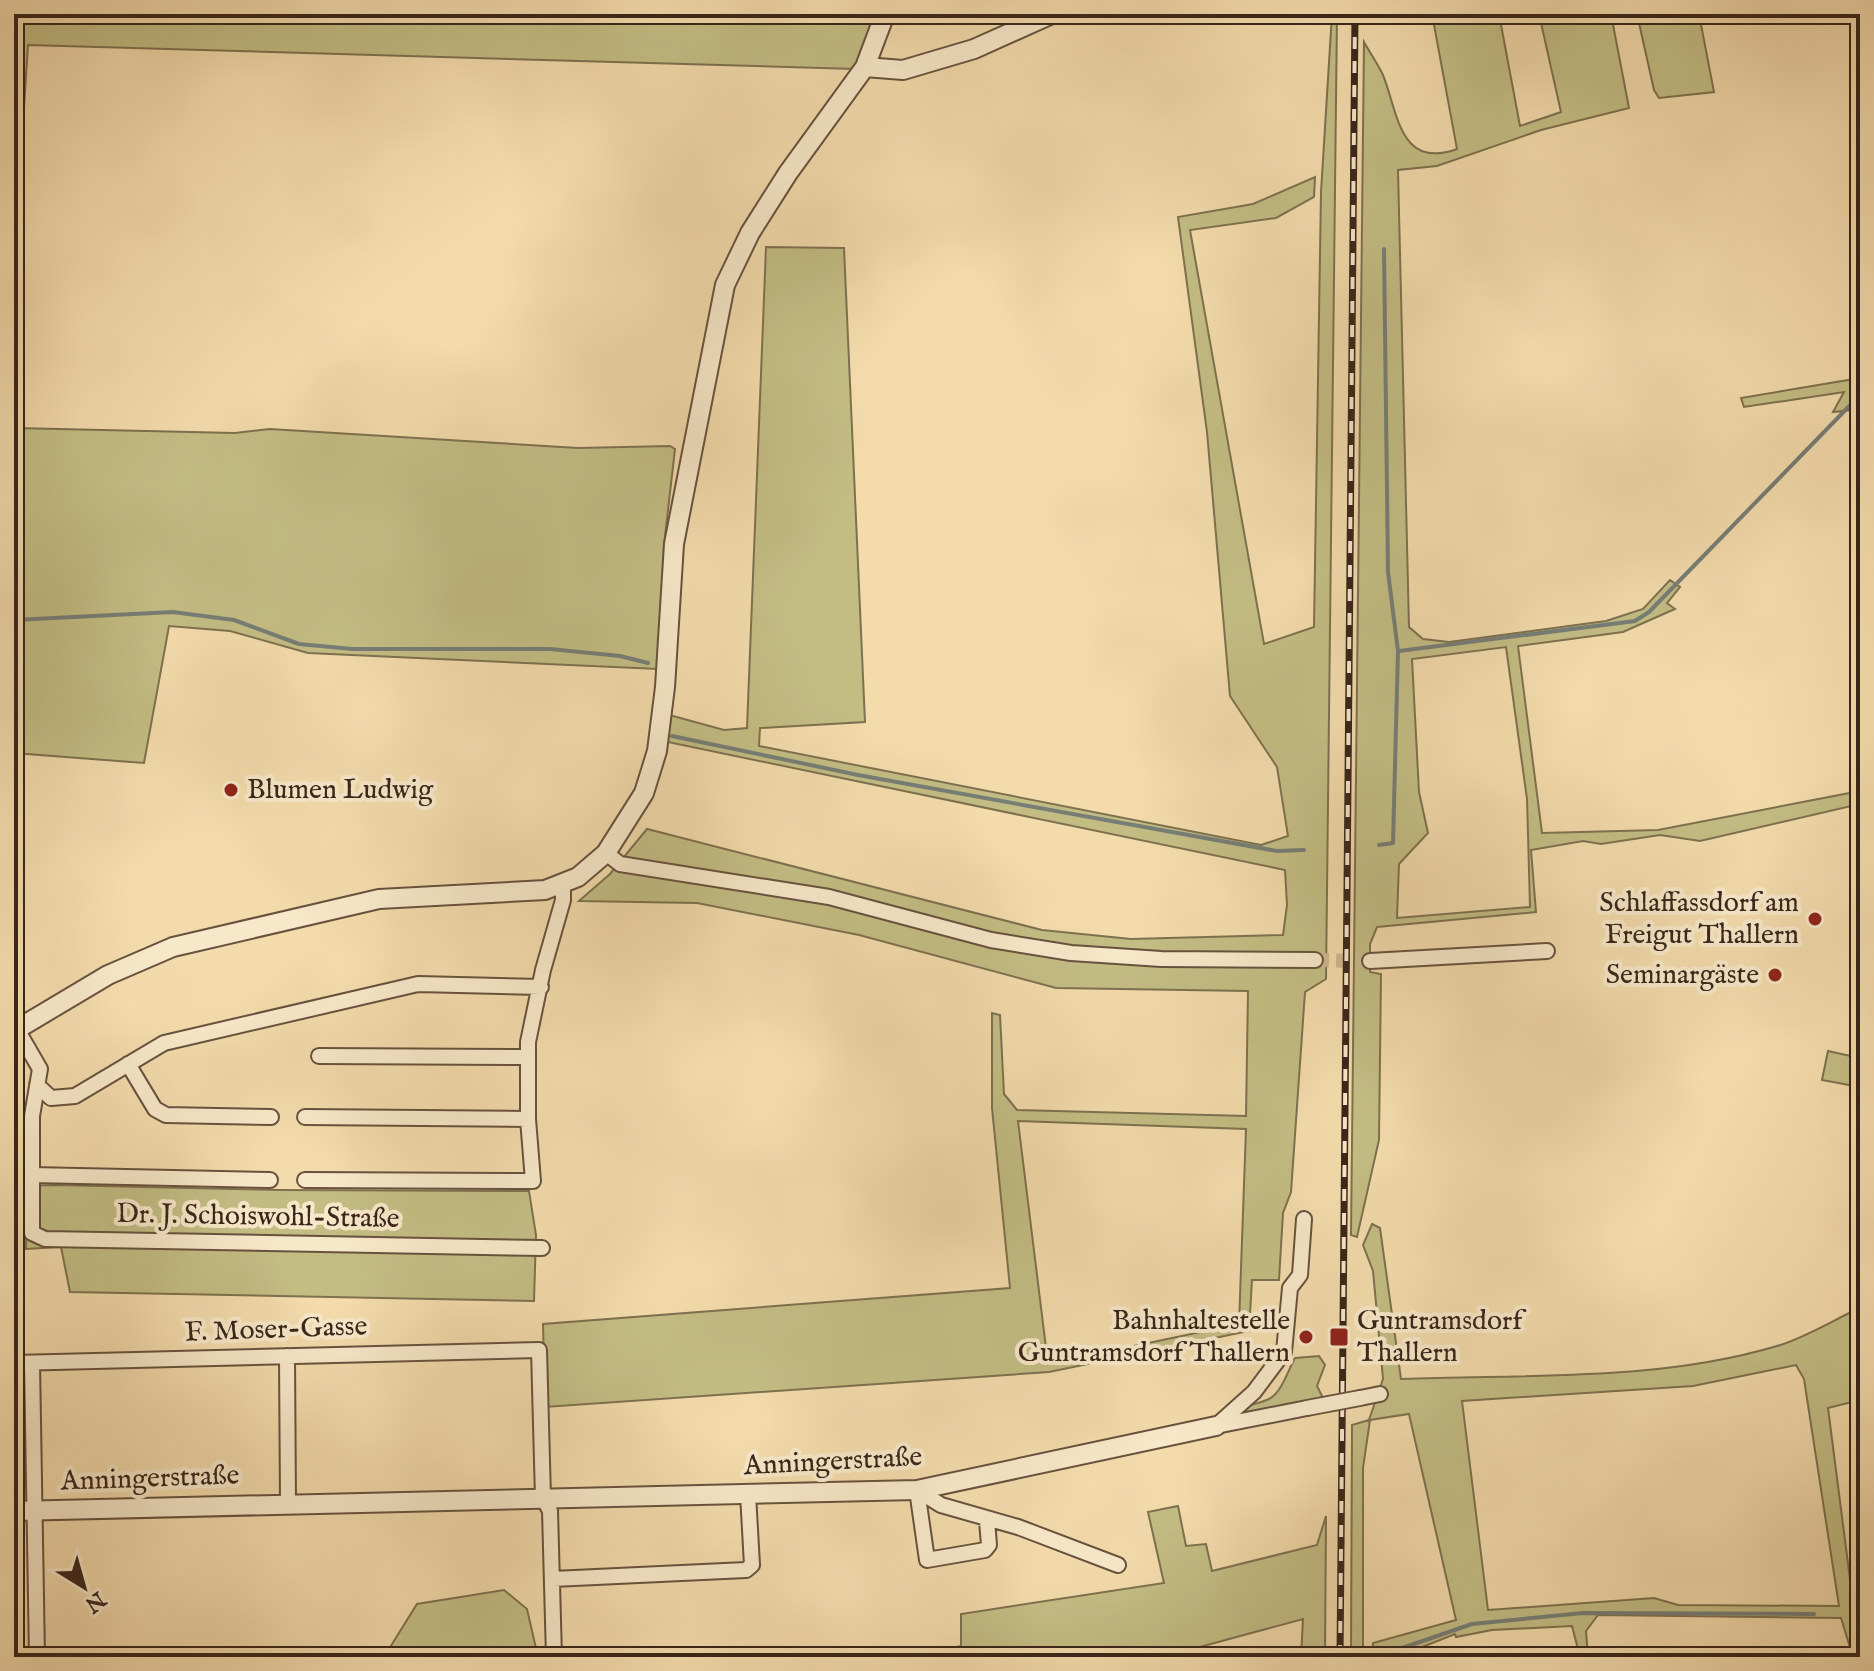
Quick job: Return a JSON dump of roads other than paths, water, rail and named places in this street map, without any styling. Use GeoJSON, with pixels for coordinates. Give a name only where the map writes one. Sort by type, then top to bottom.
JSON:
{"type":"FeatureCollection","features":[{"type":"Feature","properties":{"kind":"street"},"geometry":{"type":"LineString","coordinates":[[15,1028],[108,975],[173,947],[379,899],[432,894],[526,893],[563,885],[592,868],[606,853],[644,793],[657,751],[665,687],[674,544],[725,285],[750,233],[788,173],[865,67],[885,14]]}},
{"type":"Feature","properties":{"kind":"street"},"geometry":{"type":"LineString","coordinates":[[865,67],[903,70],[974,49],[1052,14]]}},
{"type":"Feature","properties":{"kind":"street"},"geometry":{"type":"LineString","coordinates":[[606,853],[620,864],[829,897],[991,940],[1071,953],[1161,959],[1315,960]]}},
{"type":"Feature","properties":{"kind":"street","name":"Dr. J. Schoiswohl-Straße"},"geometry":{"type":"LineString","coordinates":[[305,1180],[533,1181],[528,1119],[528,1057],[541,987],[563,900],[563,885]]}},
{"type":"Feature","properties":{"kind":"street"},"geometry":{"type":"LineString","coordinates":[[1370,961],[1547,951]]}},
{"type":"Feature","properties":{"kind":"street"},"geometry":{"type":"LineString","coordinates":[[37,1085],[51,1098],[75,1096],[164,1043],[418,984],[541,987]]}},
{"type":"Feature","properties":{"kind":"street","name":"Dr. J. Schoiswohl-Straße"},"geometry":{"type":"LineString","coordinates":[[15,1028],[40,1069],[32,1116],[32,1233],[45,1239],[542,1248]]}},
{"type":"Feature","properties":{"kind":"street"},"geometry":{"type":"LineString","coordinates":[[319,1056],[528,1057]]}},
{"type":"Feature","properties":{"kind":"street"},"geometry":{"type":"LineString","coordinates":[[128,1064],[155,1109],[166,1115],[271,1117]]}},
{"type":"Feature","properties":{"kind":"street"},"geometry":{"type":"LineString","coordinates":[[305,1117],[528,1119]]}},
{"type":"Feature","properties":{"kind":"street","name":"Dr. J. Schoiswohl-Straße"},"geometry":{"type":"LineString","coordinates":[[31,1175],[270,1180]]}},
{"type":"Feature","properties":{"kind":"street","name":"Anningerstraße"},"geometry":{"type":"LineString","coordinates":[[1216,1426],[1254,1392],[1284,1352],[1290,1288],[1300,1275],[1304,1219]]}},
{"type":"Feature","properties":{"kind":"street","name":"F. Moser-Gasse"},"geometry":{"type":"LineString","coordinates":[[14,1363],[539,1350],[543,1498]]}},
{"type":"Feature","properties":{"kind":"street"},"geometry":{"type":"LineString","coordinates":[[287,1356],[288,1503]]}},
{"type":"Feature","properties":{"kind":"street"},"geometry":{"type":"LineString","coordinates":[[32,1363],[37,1657]]}},
{"type":"Feature","properties":{"kind":"street","name":"Anningerstraße"},"geometry":{"type":"LineString","coordinates":[[14,1511],[917,1490],[1380,1394]]}},
{"type":"Feature","properties":{"kind":"street"},"geometry":{"type":"LineString","coordinates":[[917,1490],[927,1560],[985,1550],[989,1545],[987,1521]]}},
{"type":"Feature","properties":{"kind":"street"},"geometry":{"type":"LineString","coordinates":[[917,1490],[941,1505],[987,1521],[1018,1527],[1118,1565]]}},
{"type":"Feature","properties":{"kind":"street"},"geometry":{"type":"LineString","coordinates":[[553,1579],[746,1570],[752,1565],[748,1494]]}},
{"type":"Feature","properties":{"kind":"street"},"geometry":{"type":"LineString","coordinates":[[543,1498],[550,1511],[554,1657]]}},
{"type":"Feature","properties":{"kind":"waterway"},"geometry":{"type":"LineString","coordinates":[[1379,845],[1393,843],[1398,651],[1388,572],[1384,249]]}},
{"type":"Feature","properties":{"kind":"waterway"},"geometry":{"type":"LineString","coordinates":[[1399,651],[1635,621],[1649,612],[1860,395]]}},
{"type":"Feature","properties":{"kind":"waterway"},"geometry":{"type":"LineString","coordinates":[[14,620],[173,612],[234,620],[299,644],[352,649],[550,649],[620,656],[648,663]]}},
{"type":"Feature","properties":{"kind":"waterway"},"geometry":{"type":"LineString","coordinates":[[672,736],[858,775],[1277,851],[1304,850]]}},
{"type":"Feature","properties":{"kind":"waterway"},"geometry":{"type":"LineString","coordinates":[[1376,1657],[1472,1624],[1583,1613],[1814,1614]]}},
{"type":"Feature","properties":{"kind":"tunnel"},"geometry":{"type":"LineString","coordinates":[[1315,960],[1370,961]]}},
{"type":"Feature","properties":{"kind":"railway"},"geometry":{"type":"LineString","coordinates":[[1340,1657],[1355,14]]}},
{"type":"Feature","properties":{"kind":"place","name":"Blumen Ludwig"},"geometry":{"type":"Point","coordinates":[231,790]}},
{"type":"Feature","properties":{"kind":"place","name":"Schlaffassdorf am Freigut Thallern"},"geometry":{"type":"Point","coordinates":[1815,919]}},
{"type":"Feature","properties":{"kind":"place","name":"Seminargäste"},"geometry":{"type":"Point","coordinates":[1775,975]}},
{"type":"Feature","properties":{"kind":"place","name":"Bahnhaltestelle Guntramsdorf Thallern"},"geometry":{"type":"Point","coordinates":[1306,1337]}},
{"type":"Feature","properties":{"kind":"place","name":"Guntramsdorf Thallern"},"geometry":{"type":"Point","coordinates":[1339,1337]}}]}
